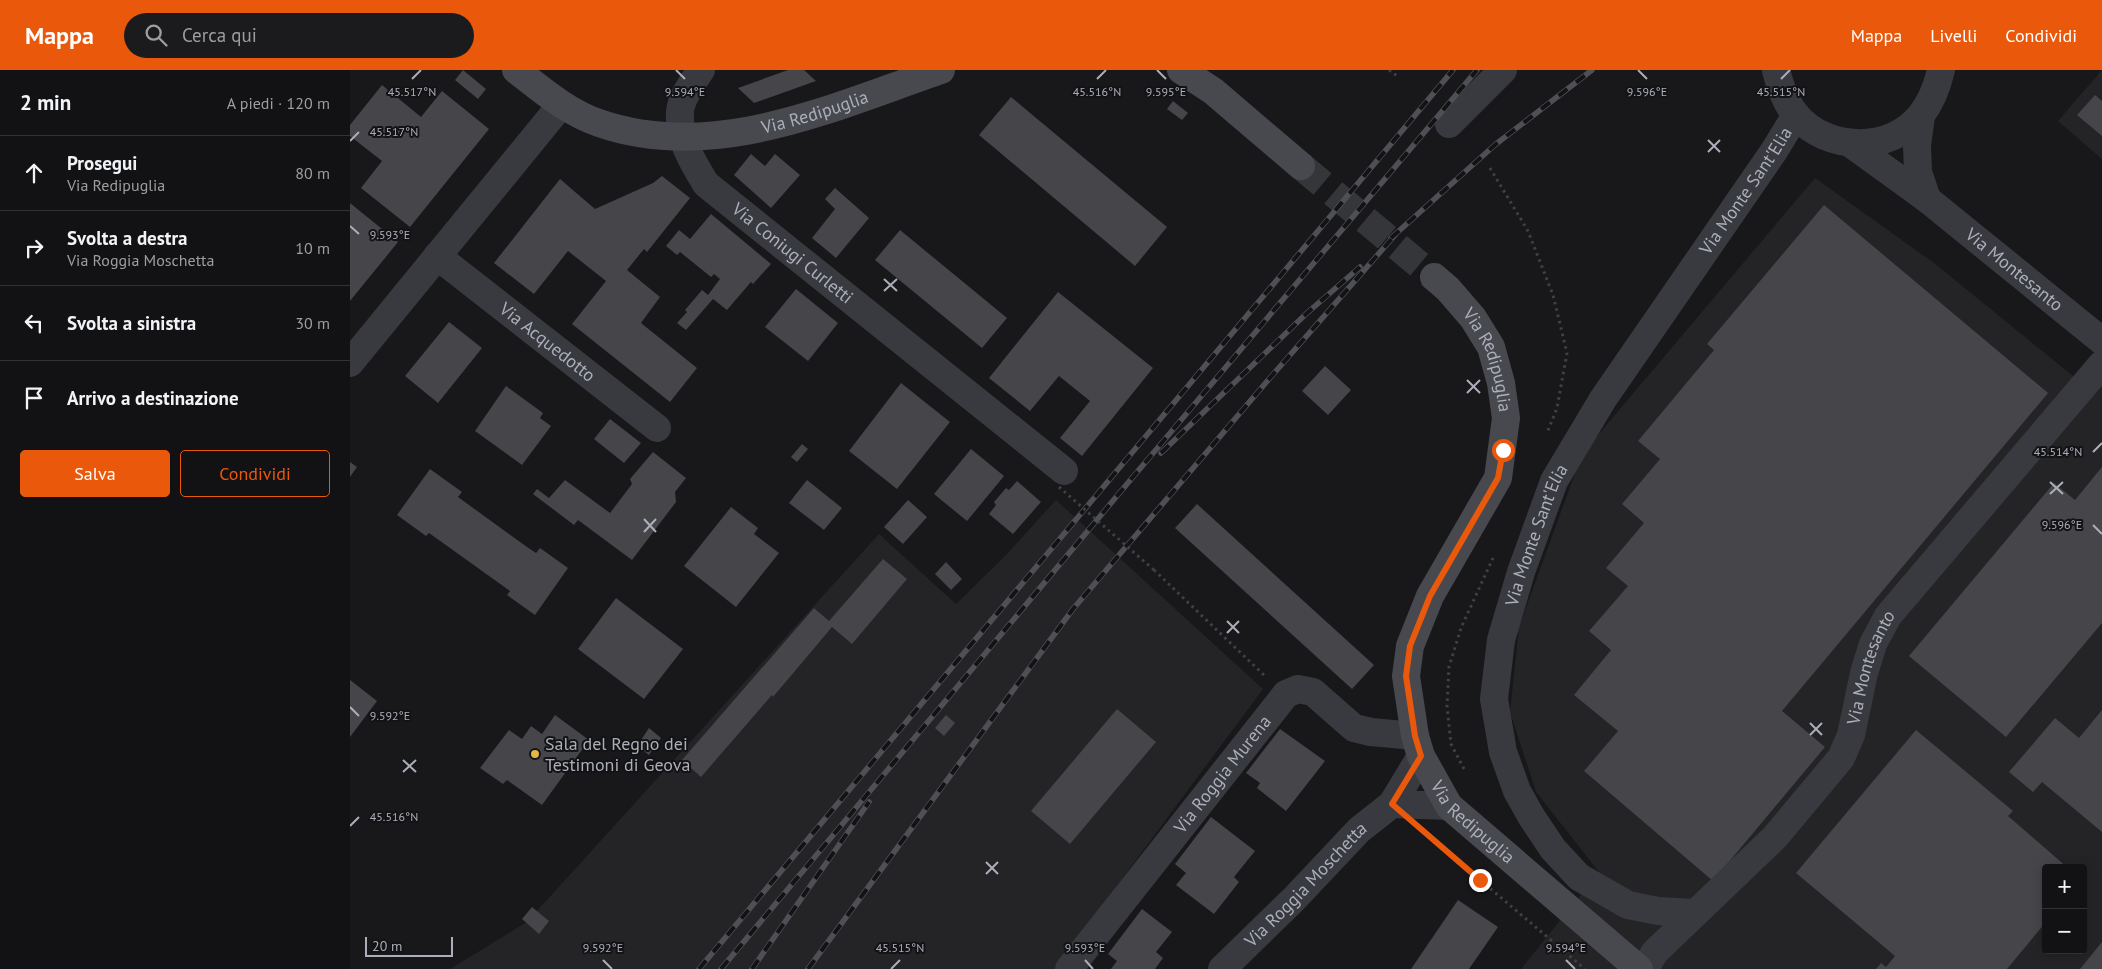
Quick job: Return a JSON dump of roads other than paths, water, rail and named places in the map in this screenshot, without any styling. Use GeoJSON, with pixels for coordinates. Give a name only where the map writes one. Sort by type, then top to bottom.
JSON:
{"type":"FeatureCollection","features":[{"type":"Feature","properties":{"kind":"street"},"geometry":{"type":"LineString","coordinates":[[516,70],[561,105],[598,123],[640,133],[683,138]]}},
{"type":"Feature","properties":{"kind":"street","name":"Via Coniugi Curletti"},"geometry":{"type":"LineString","coordinates":[[701,70],[687,91],[680,111],[683,138],[692,161],[706,184],[1062,479]]}},
{"type":"Feature","properties":{"kind":"street","name":"Via Redipuglia"},"geometry":{"type":"LineString","coordinates":[[683,138],[775,126],[941,70]]}},
{"type":"Feature","properties":{"kind":"street"},"geometry":{"type":"LineString","coordinates":[[1181,70],[1213,91],[1301,166]]}},
{"type":"Feature","properties":{"kind":"street"},"geometry":{"type":"LineString","coordinates":[[1449,124],[1503,70]]}},
{"type":"Feature","properties":{"kind":"street"},"geometry":{"type":"LineString","coordinates":[[1776,70],[1782,93],[1796,115],[1811,130],[1831,139],[1851,144],[1877,142],[1901,133],[1921,116],[1936,92],[1941,70]]}},
{"type":"Feature","properties":{"kind":"street"},"geometry":{"type":"LineString","coordinates":[[350,363],[561,105]]}},
{"type":"Feature","properties":{"kind":"street","name":"Via Monte Sant'Elia"},"geometry":{"type":"LineString","coordinates":[[1694,913],[1658,911],[1628,905],[1580,877],[1553,849],[1517,791],[1503,752],[1494,699],[1501,640],[1521,572],[1554,481],[1603,399],[1770,157],[1796,115]]}},
{"type":"Feature","properties":{"kind":"street"},"geometry":{"type":"LineString","coordinates":[[1921,116],[1917,145],[1918,172],[1927,199]]}},
{"type":"Feature","properties":{"kind":"street","name":"Via Montesanto"},"geometry":{"type":"LineString","coordinates":[[1851,144],[1927,199],[2102,341]]}},
{"type":"Feature","properties":{"kind":"street","name":"Via Acquedotto"},"geometry":{"type":"LineString","coordinates":[[437,256],[657,428]]}},
{"type":"Feature","properties":{"kind":"street","name":"Via Redipuglia"},"geometry":{"type":"LineString","coordinates":[[1434,277],[1448,288],[1473,318],[1491,348],[1501,383],[1506,418],[1498,478],[1430,596],[1410,646],[1406,676],[1418,746],[1449,806],[1639,969]]}},
{"type":"Feature","properties":{"kind":"street","name":"Via Montesanto"},"geometry":{"type":"LineString","coordinates":[[1644,969],[1655,952],[1775,837],[1841,758],[1851,735],[1864,673],[1873,644],[1888,616],[2102,364]]}},
{"type":"Feature","properties":{"kind":"street","name":"Via Roggia Murena"},"geometry":{"type":"LineString","coordinates":[[1069,969],[1286,694],[1298,689],[1313,692],[1354,728],[1418,746]]}},
{"type":"Feature","properties":{"kind":"street","name":"Via Roggia Moschetta"},"geometry":{"type":"LineString","coordinates":[[1222,969],[1294,899],[1359,830],[1392,804],[1418,746]]}},
{"type":"Feature","properties":{"kind":"street"},"geometry":{"type":"LineString","coordinates":[[1392,804],[1449,806]]}},
{"type":"Feature","properties":{"kind":"tunnel"},"geometry":{"type":"LineString","coordinates":[[1301,166],[1434,277]]}},
{"type":"Feature","properties":{"kind":"railway"},"geometry":{"type":"LineString","coordinates":[[699,969],[1453,70]]}},
{"type":"Feature","properties":{"kind":"railway"},"geometry":{"type":"LineString","coordinates":[[721,969],[1477,70]]}},
{"type":"Feature","properties":{"kind":"railway"},"geometry":{"type":"LineString","coordinates":[[1391,238],[1496,144],[1592,70]]}},
{"type":"Feature","properties":{"kind":"railway"},"geometry":{"type":"LineString","coordinates":[[808,969],[1073,609],[1269,379],[1395,235]]}},
{"type":"Feature","properties":{"kind":"railway"},"geometry":{"type":"LineString","coordinates":[[1161,453],[1307,313],[1360,267]]}},
{"type":"Feature","properties":{"kind":"railway"},"geometry":{"type":"LineString","coordinates":[[752,969],[869,802]]}},
{"type":"Feature","properties":{"kind":"place","name":"Sala del Regno dei Testimoni di Geova"},"geometry":{"type":"Point","coordinates":[535,754]}}]}
